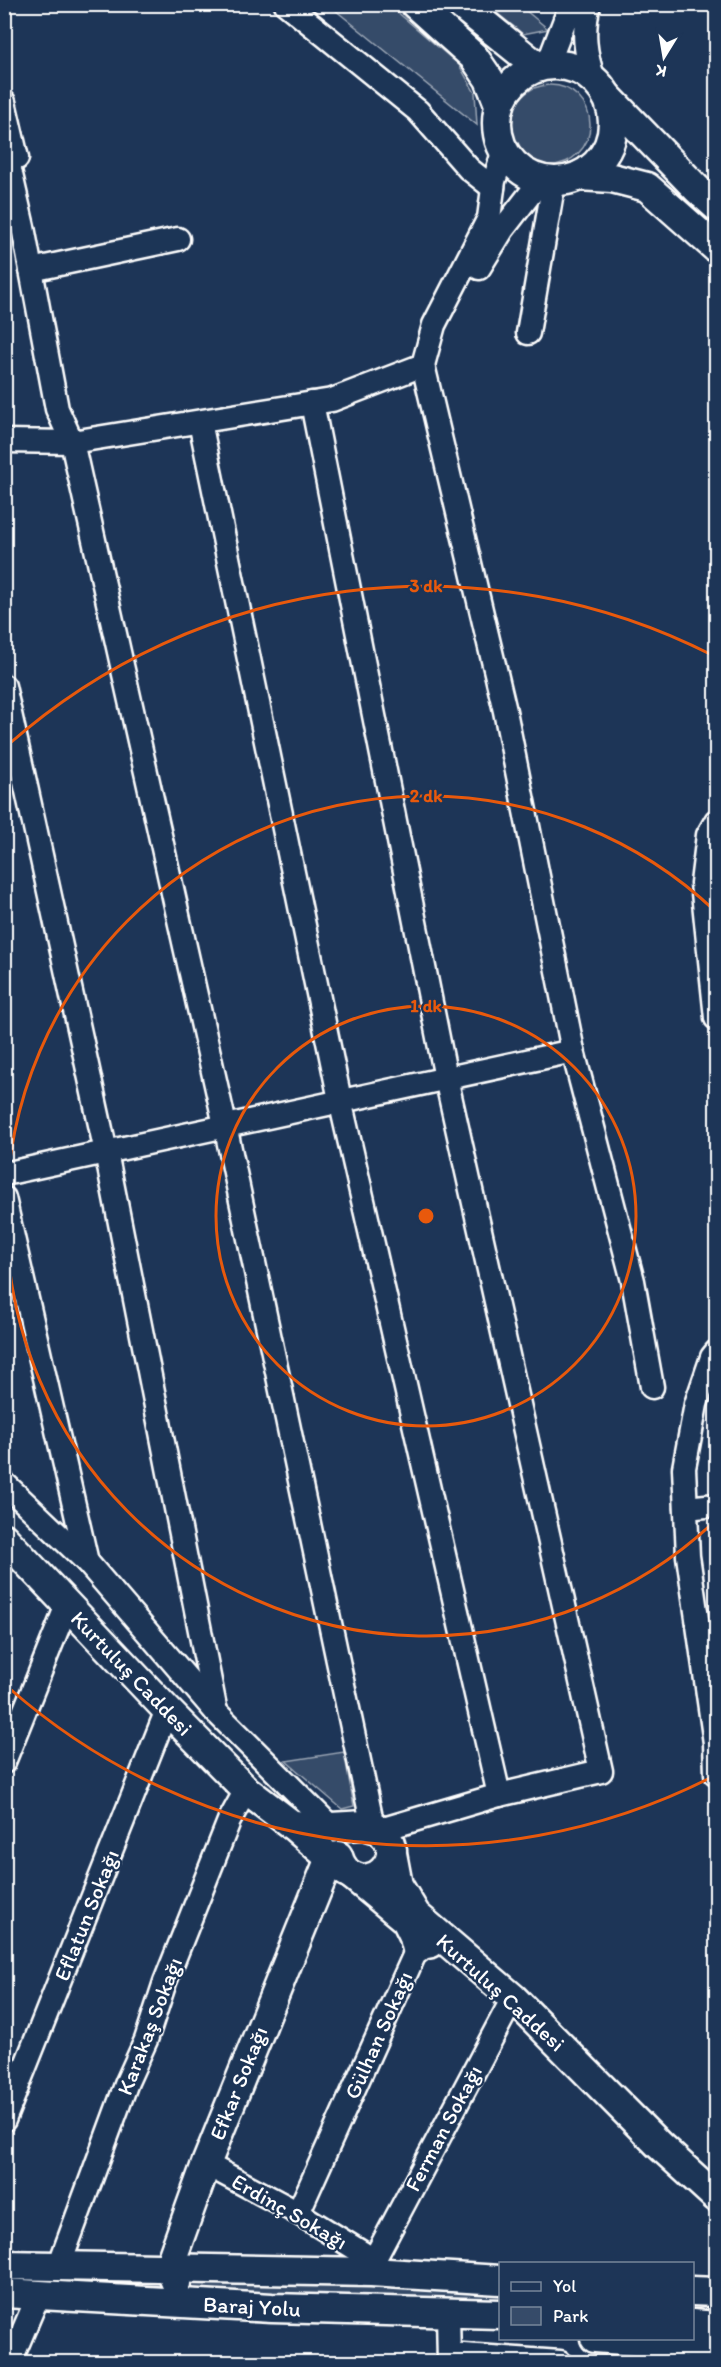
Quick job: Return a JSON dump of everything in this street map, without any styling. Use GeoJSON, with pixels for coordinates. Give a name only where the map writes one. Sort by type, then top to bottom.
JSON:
{"type":"FeatureCollection","features":[{"type":"Feature","properties":{"kind":"main road"},"geometry":{"type":"LineString","coordinates":[[415,4],[474,57],[489,79],[499,104]]}},
{"type":"Feature","properties":{"kind":"main road"},"geometry":{"type":"LineString","coordinates":[[460,4],[543,65],[578,69],[600,88],[697,189],[717,206]]}},
{"type":"Feature","properties":{"kind":"main road"},"geometry":{"type":"LineString","coordinates":[[543,65],[523,74],[508,87],[499,104],[496,123],[499,142],[509,159],[523,172],[558,179],[612,178],[647,187],[717,248]]}},
{"type":"Feature","properties":{"kind":"main road"},"geometry":{"type":"LineString","coordinates":[[558,179],[595,166],[606,151],[613,132],[613,113],[600,88]]}},
{"type":"Feature","properties":{"kind":"main road","name":"Kurtuluş Caddesi"},"geometry":{"type":"LineString","coordinates":[[4,1538],[246,1790],[343,1868]]}},
{"type":"Feature","properties":{"kind":"main road"},"geometry":{"type":"LineString","coordinates":[[292,1825],[366,1832]]}},
{"type":"Feature","properties":{"kind":"main road"},"geometry":{"type":"LineString","coordinates":[[366,1832],[388,1866],[369,1879],[343,1868],[338,1858],[338,1850],[344,1835],[366,1832]]}},
{"type":"Feature","properties":{"kind":"main road","name":"Kurtuluş Caddesi"},"geometry":{"type":"LineString","coordinates":[[366,1832],[416,1915],[513,1998],[659,2145],[717,2197]]}},
{"type":"Feature","properties":{"kind":"main road","name":"Gülhan Sokağı"},"geometry":{"type":"LineString","coordinates":[[343,1868],[406,1920],[417,1949]]}},
{"type":"Feature","properties":{"kind":"main road","name":"Efkar Sokağı"},"geometry":{"type":"LineString","coordinates":[[168,2267],[206,2164],[343,1868]]}},
{"type":"Feature","properties":{"kind":"main road","name":"Baraj Yolu"},"geometry":{"type":"LineString","coordinates":[[4,2265],[102,2268],[372,2266],[499,2280]]}},
{"type":"Feature","properties":{"kind":"main road"},"geometry":{"type":"LineString","coordinates":[[168,2267],[177,2285],[196,2304]]}},
{"type":"Feature","properties":{"kind":"main road"},"geometry":{"type":"LineString","coordinates":[[694,2291],[717,2292]]}},
{"type":"Feature","properties":{"kind":"main road","name":"Baraj Yolu"},"geometry":{"type":"LineString","coordinates":[[4,2293],[196,2304],[481,2315]]}},
{"type":"Feature","properties":{"kind":"main road"},"geometry":{"type":"LineString","coordinates":[[694,2324],[717,2326]]}},
{"type":"Feature","properties":{"kind":"main road"},"geometry":{"type":"LineString","coordinates":[[622,2340],[717,2347]]}},
{"type":"Feature","properties":{"kind":"street"},"geometry":{"type":"LineString","coordinates":[[286,4],[418,111],[469,169],[493,188]]}},
{"type":"Feature","properties":{"kind":"street"},"geometry":{"type":"LineString","coordinates":[[543,65],[571,4]]}},
{"type":"Feature","properties":{"kind":"street"},"geometry":{"type":"LineString","coordinates":[[589,4],[584,24],[587,57],[600,88]]}},
{"type":"Feature","properties":{"kind":"street"},"geometry":{"type":"LineString","coordinates":[[4,102],[12,175],[17,203],[37,268],[57,408],[72,442],[225,1125],[366,1832]]}},
{"type":"Feature","properties":{"kind":"street"},"geometry":{"type":"LineString","coordinates":[[4,144],[12,175]]}},
{"type":"Feature","properties":{"kind":"street"},"geometry":{"type":"LineString","coordinates":[[504,150],[493,188],[489,218],[434,325],[426,354],[505,711],[573,1051],[633,1281],[652,1387]]}},
{"type":"Feature","properties":{"kind":"street"},"geometry":{"type":"LineString","coordinates":[[528,333],[558,179]]}},
{"type":"Feature","properties":{"kind":"street"},"geometry":{"type":"LineString","coordinates":[[4,441],[72,442],[332,400],[426,354],[502,229],[558,179]]}},
{"type":"Feature","properties":{"kind":"street"},"geometry":{"type":"LineString","coordinates":[[37,268],[178,239]]}},
{"type":"Feature","properties":{"kind":"street"},"geometry":{"type":"LineString","coordinates":[[312,403],[446,1078],[601,1771],[499,1795],[366,1832]]}},
{"type":"Feature","properties":{"kind":"street"},"geometry":{"type":"LineString","coordinates":[[200,422],[340,1100],[499,1795]]}},
{"type":"Feature","properties":{"kind":"street"},"geometry":{"type":"LineString","coordinates":[[4,686],[106,1152],[216,1712]]}},
{"type":"Feature","properties":{"kind":"street"},"geometry":{"type":"LineString","coordinates":[[717,821],[708,835],[702,883],[717,1018]]}},
{"type":"Feature","properties":{"kind":"street"},"geometry":{"type":"LineString","coordinates":[[4,1174],[573,1051]]}},
{"type":"Feature","properties":{"kind":"street"},"geometry":{"type":"LineString","coordinates":[[4,1198],[87,1562]]}},
{"type":"Feature","properties":{"kind":"street"},"geometry":{"type":"LineString","coordinates":[[717,1352],[712,1357],[696,1404],[684,1468],[688,1556],[715,1743],[717,1773]]}},
{"type":"Feature","properties":{"kind":"street"},"geometry":{"type":"LineString","coordinates":[[4,1483],[87,1562],[216,1712],[366,1832]]}},
{"type":"Feature","properties":{"kind":"street"},"geometry":{"type":"LineString","coordinates":[[686,1508],[717,1504]]}},
{"type":"Feature","properties":{"kind":"street"},"geometry":{"type":"LineString","coordinates":[[4,1762],[67,1605]]}},
{"type":"Feature","properties":{"kind":"street","name":"Eflatun Sokağı"},"geometry":{"type":"LineString","coordinates":[[4,2120],[167,1710]]}},
{"type":"Feature","properties":{"kind":"street","name":"Karakaş Sokağı"},"geometry":{"type":"LineString","coordinates":[[59,2266],[170,1971],[230,1821],[246,1790]]}},
{"type":"Feature","properties":{"kind":"street"},"geometry":{"type":"LineString","coordinates":[[417,1949],[436,1945],[455,1950]]}},
{"type":"Feature","properties":{"kind":"street","name":"Gülhan Sokağı"},"geometry":{"type":"LineString","coordinates":[[298,2213],[417,1949]]}},
{"type":"Feature","properties":{"kind":"street","name":"Ferman Sokağı"},"geometry":{"type":"LineString","coordinates":[[372,2266],[513,1998]]}},
{"type":"Feature","properties":{"kind":"street","name":"Erdinç Sokağı"},"geometry":{"type":"LineString","coordinates":[[206,2164],[298,2213],[372,2266]]}},
{"type":"Feature","properties":{"kind":"street"},"geometry":{"type":"LineString","coordinates":[[10,2362],[39,2294]]}},
{"type":"Feature","properties":{"kind":"street"},"geometry":{"type":"LineString","coordinates":[[449,2358],[481,2315]]}},
{"type":"Feature","properties":{"kind":"street"},"geometry":{"type":"LineString","coordinates":[[449,2358],[560,2362]]}},
{"type":"Feature","properties":{"kind":"green space"},"geometry":{"type":"Polygon","coordinates":[[[329,5],[389,5],[459,65],[475,93],[477,125],[329,5]]]}},
{"type":"Feature","properties":{"kind":"green space"},"geometry":{"type":"Polygon","coordinates":[[[487,5],[519,5],[548,29],[523,34],[487,5]]]}},
{"type":"Feature","properties":{"kind":"green space"},"geometry":{"type":"Polygon","coordinates":[[[550,85],[565,88],[578,97],[587,110],[590,125],[587,140],[578,153],[565,162],[550,165],[535,162],[522,153],[513,140],[510,125],[513,110],[522,97],[535,88],[550,85]]]}},
{"type":"Feature","properties":{"kind":"green space"},"geometry":{"type":"Polygon","coordinates":[[[344,1752],[354,1806],[342,1809],[286,1761],[344,1752]]]}},
{"type":"Feature","properties":{"kind":"green space"},"geometry":{"type":"Polygon","coordinates":[[[98,2279],[499,2290],[499,2306],[100,2285],[98,2279]]]}}]}
